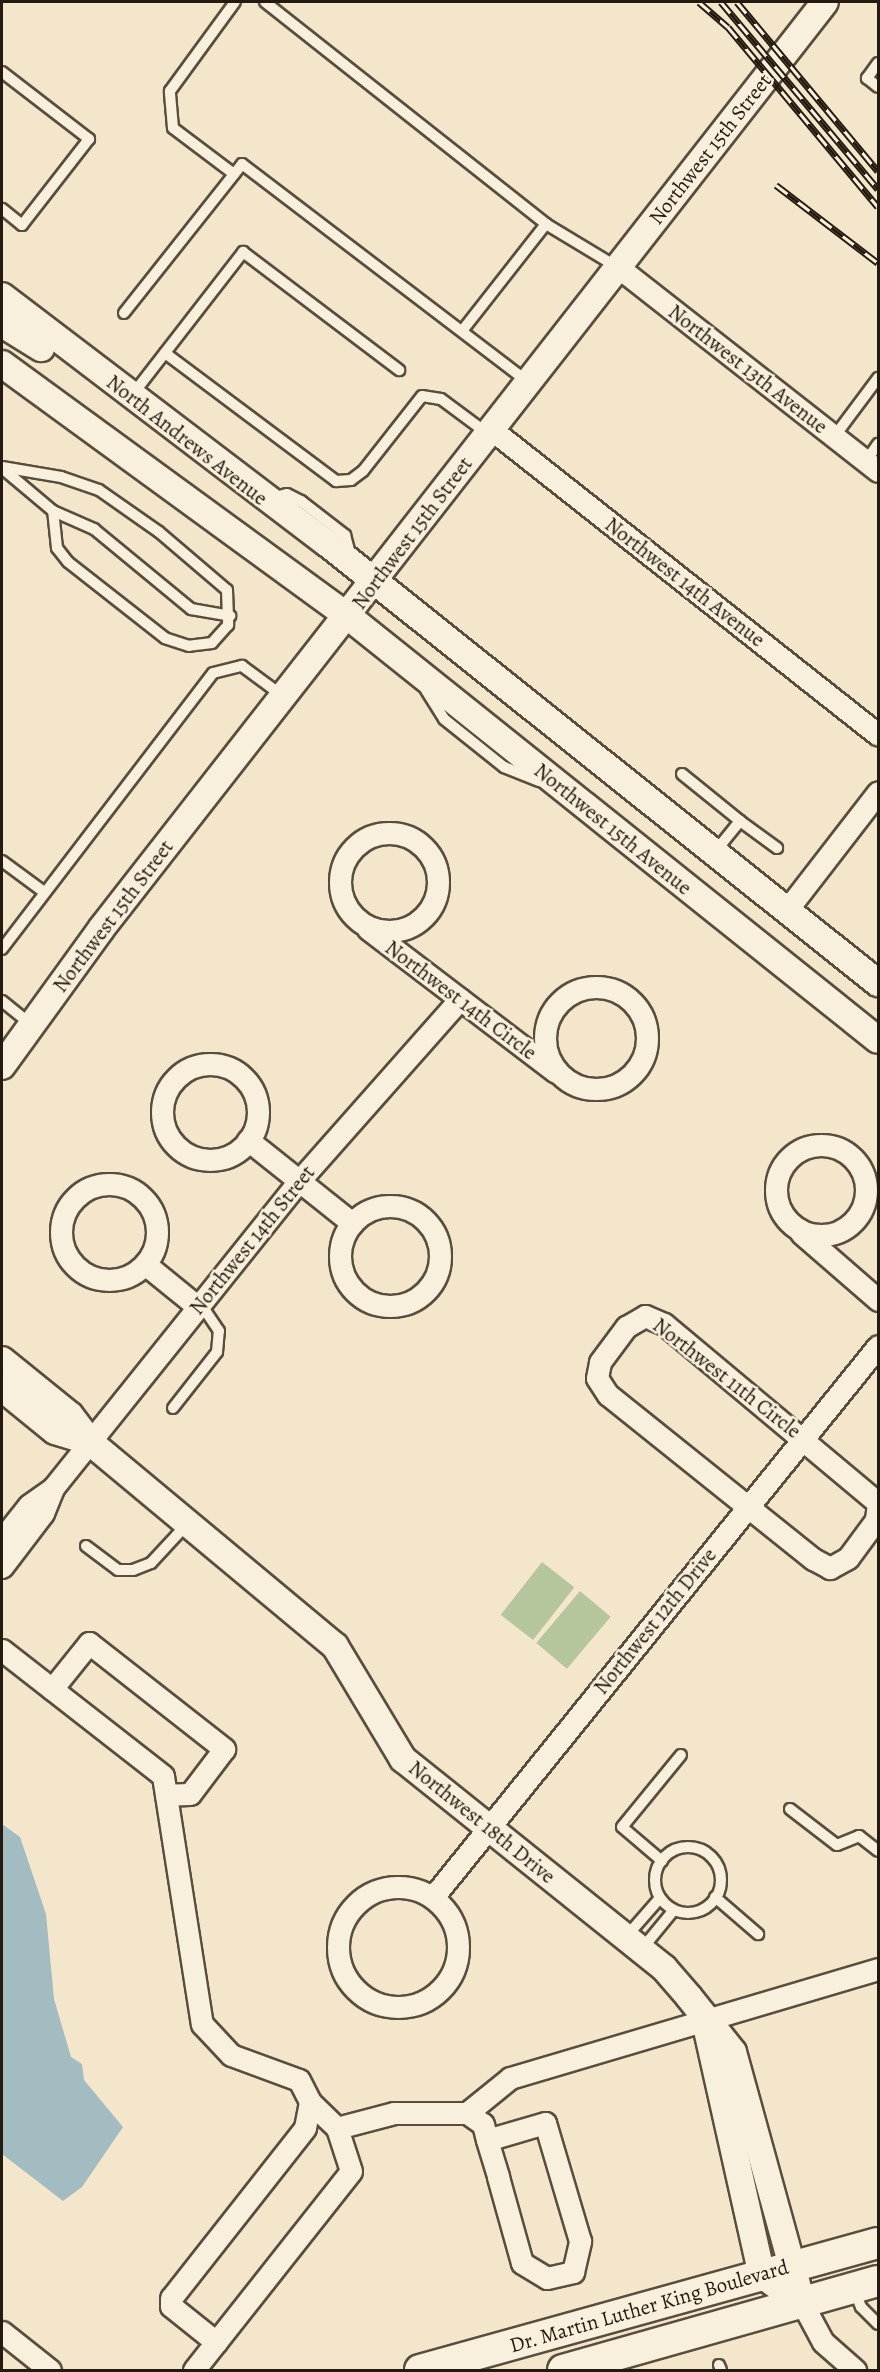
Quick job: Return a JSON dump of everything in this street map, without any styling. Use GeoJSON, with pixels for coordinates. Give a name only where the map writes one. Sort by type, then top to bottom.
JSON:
{"type":"FeatureCollection","features":[{"type":"Feature","properties":{"kind":"main road","name":"Dr. Martin Luther King Boulevard"},"geometry":{"type":"LineString","coordinates":[[420,2370],[879,2243]]}},
{"type":"Feature","properties":{"kind":"main road","name":"Dr. Martin Luther King Boulevard"},"geometry":{"type":"LineString","coordinates":[[563,2370],[866,2285]]}},
{"type":"Feature","properties":{"kind":"street","name":"Northwest 15th Street"},"geometry":{"type":"LineString","coordinates":[[2,1066],[284,697],[349,617],[528,382],[825,2]]}},
{"type":"Feature","properties":{"kind":"street","name":"Northwest 13th Avenue"},"geometry":{"type":"LineString","coordinates":[[618,267],[872,466]]}},
{"type":"Feature","properties":{"kind":"street","name":"North Andrews Avenue"},"geometry":{"type":"LineString","coordinates":[[2,296],[263,499],[375,582]]}},
{"type":"Feature","properties":{"kind":"street"},"geometry":{"type":"LineString","coordinates":[[2,324],[76,373],[200,471],[263,499]]}},
{"type":"Feature","properties":{"kind":"street"},"geometry":{"type":"LineString","coordinates":[[2,364],[349,617]]}},
{"type":"Feature","properties":{"kind":"street","name":"Northwest 14th Avenue"},"geometry":{"type":"LineString","coordinates":[[490,432],[879,735]]}},
{"type":"Feature","properties":{"kind":"street","name":"Northwest 15th Avenue"},"geometry":{"type":"LineString","coordinates":[[375,582],[879,983]]}},
{"type":"Feature","properties":{"kind":"street","name":"Northwest 15th Avenue"},"geometry":{"type":"LineString","coordinates":[[349,617],[879,1040]]}},
{"type":"Feature","properties":{"kind":"street"},"geometry":{"type":"LineString","coordinates":[[786,911],[879,792]]}},
{"type":"Feature","properties":{"kind":"street","name":"Northwest 14th Circle"},"geometry":{"type":"LineString","coordinates":[[359,922],[391,932],[408,928],[432,907],[438,874],[420,844],[405,836],[372,836],[346,859],[341,892],[359,922],[563,1078],[596,1090],[630,1077],[647,1046],[647,1028],[630,999],[597,987],[564,998],[546,1030],[546,1048],[563,1078]]}},
{"type":"Feature","properties":{"kind":"street","name":"Northwest 14th Street"},"geometry":{"type":"LineString","coordinates":[[2,1539],[29,1505],[53,1488],[299,1181],[460,999]]}},
{"type":"Feature","properties":{"kind":"street"},"geometry":{"type":"LineString","coordinates":[[206,1063],[238,1072],[258,1101],[258,1118],[248,1140],[228,1157],[211,1161],[179,1150],[163,1126],[161,1109],[175,1077],[206,1063]]}},
{"type":"Feature","properties":{"kind":"street"},"geometry":{"type":"LineString","coordinates":[[248,1140],[352,1223]]}},
{"type":"Feature","properties":{"kind":"street"},"geometry":{"type":"LineString","coordinates":[[793,1226],[823,1236],[852,1223],[861,1210],[865,1187],[859,1165],[849,1154],[819,1145],[804,1148],[781,1168],[776,1199],[793,1226],[879,1300]]}},
{"type":"Feature","properties":{"kind":"street"},"geometry":{"type":"LineString","coordinates":[[107,1184],[139,1193],[157,1223],[157,1240],[145,1264],[126,1278],[109,1281],[78,1269],[62,1242],[61,1225],[76,1196],[107,1184]]}},
{"type":"Feature","properties":{"kind":"street"},"geometry":{"type":"LineString","coordinates":[[390,1205],[422,1217],[440,1245],[440,1263],[423,1294],[391,1307],[358,1296],[340,1267],[340,1249],[352,1223],[372,1208],[390,1205]]}},
{"type":"Feature","properties":{"kind":"street"},"geometry":{"type":"LineString","coordinates":[[145,1264],[199,1305]]}},
{"type":"Feature","properties":{"kind":"street","name":"Northwest 11th Circle"},"geometry":{"type":"LineString","coordinates":[[645,1316],[664,1324],[804,1438],[878,1503],[876,1520],[848,1558],[830,1568],[748,1507],[608,1395],[597,1378],[600,1362],[626,1328],[645,1316]]}},
{"type":"Feature","properties":{"kind":"street","name":"Northwest 12th Drive"},"geometry":{"type":"LineString","coordinates":[[434,1897],[488,1827],[879,1346]]}},
{"type":"Feature","properties":{"kind":"street"},"geometry":{"type":"LineString","coordinates":[[2,1360],[70,1415],[90,1442]]}},
{"type":"Feature","properties":{"kind":"street"},"geometry":{"type":"LineString","coordinates":[[2,1388],[55,1431],[90,1442]]}},
{"type":"Feature","properties":{"kind":"street","name":"Northwest 18th Drive"},"geometry":{"type":"LineString","coordinates":[[90,1442],[189,1522],[335,1646],[403,1759],[664,1968],[705,2021],[775,2271],[802,2303]]}},
{"type":"Feature","properties":{"kind":"street","name":"Northwest 14th Street"},"geometry":{"type":"LineString","coordinates":[[2,1567],[43,1514],[53,1488]]}},
{"type":"Feature","properties":{"kind":"street"},"geometry":{"type":"LineString","coordinates":[[52,1689],[89,1643],[224,1749],[190,1794],[166,1795]]}},
{"type":"Feature","properties":{"kind":"street"},"geometry":{"type":"LineString","coordinates":[[2,1650],[163,1776],[202,2024],[231,2055],[299,2080],[310,2102],[337,2128],[351,2171],[194,2370]]}},
{"type":"Feature","properties":{"kind":"street"},"geometry":{"type":"LineString","coordinates":[[379,1889],[417,1889],[434,1897],[457,1931],[454,1972],[424,2002],[404,2008],[364,1998],[341,1966],[338,1948],[349,1912],[379,1889]]}},
{"type":"Feature","properties":{"kind":"street"},"geometry":{"type":"LineString","coordinates":[[467,2113],[510,2078],[879,1969]]}},
{"type":"Feature","properties":{"kind":"street"},"geometry":{"type":"LineString","coordinates":[[216,2342],[171,2306],[171,2298],[304,2128],[310,2102]]}},
{"type":"Feature","properties":{"kind":"street"},"geometry":{"type":"LineString","coordinates":[[337,2128],[394,2113],[467,2113],[483,2124],[487,2140],[522,2263],[547,2278],[573,2272],[580,2241],[544,2123],[487,2140]]}},
{"type":"Feature","properties":{"kind":"street"},"geometry":{"type":"LineString","coordinates":[[802,2303],[823,2342],[855,2370]]}},
{"type":"Feature","properties":{"kind":"street"},"geometry":{"type":"LineString","coordinates":[[2,2332],[50,2370]]}},
{"type":"Feature","properties":{"kind":"lane"},"geometry":{"type":"LineString","coordinates":[[234,174],[173,128],[170,91],[235,2]]}},
{"type":"Feature","properties":{"kind":"lane"},"geometry":{"type":"LineString","coordinates":[[266,2],[546,224],[618,267]]}},
{"type":"Feature","properties":{"kind":"lane"},"geometry":{"type":"LineString","coordinates":[[879,63],[867,78],[879,87]]}},
{"type":"Feature","properties":{"kind":"lane"},"geometry":{"type":"LineString","coordinates":[[2,72],[88,139],[22,225],[2,209]]}},
{"type":"Feature","properties":{"kind":"lane"},"geometry":{"type":"LineString","coordinates":[[124,314],[242,164],[528,382]]}},
{"type":"Feature","properties":{"kind":"lane"},"geometry":{"type":"LineString","coordinates":[[462,331],[546,224]]}},
{"type":"Feature","properties":{"kind":"lane"},"geometry":{"type":"LineString","coordinates":[[131,397],[243,252],[399,370]]}},
{"type":"Feature","properties":{"kind":"lane"},"geometry":{"type":"LineString","coordinates":[[165,353],[336,481],[351,480],[363,471],[422,396],[441,399],[490,432]]}},
{"type":"Feature","properties":{"kind":"lane"},"geometry":{"type":"LineString","coordinates":[[834,437],[879,378]]}},
{"type":"Feature","properties":{"kind":"lane"},"geometry":{"type":"LineString","coordinates":[[872,466],[879,444]]}},
{"type":"Feature","properties":{"kind":"lane"},"geometry":{"type":"LineString","coordinates":[[2,467],[53,511],[94,529],[191,609],[230,616]]}},
{"type":"Feature","properties":{"kind":"lane"},"geometry":{"type":"LineString","coordinates":[[2,467],[99,490],[159,531],[226,590],[230,616],[212,643],[189,646],[165,638],[68,562],[57,548],[53,511]]}},
{"type":"Feature","properties":{"kind":"lane"},"geometry":{"type":"LineString","coordinates":[[2,949],[213,674],[242,666],[284,697]]}},
{"type":"Feature","properties":{"kind":"lane"},"geometry":{"type":"LineString","coordinates":[[682,774],[777,848]]}},
{"type":"Feature","properties":{"kind":"lane"},"geometry":{"type":"LineString","coordinates":[[714,853],[740,821]]}},
{"type":"Feature","properties":{"kind":"lane"},"geometry":{"type":"LineString","coordinates":[[2,861],[44,892]]}},
{"type":"Feature","properties":{"kind":"lane"},"geometry":{"type":"LineString","coordinates":[[2,1001],[32,1025]]}},
{"type":"Feature","properties":{"kind":"lane"},"geometry":{"type":"LineString","coordinates":[[173,1408],[217,1352],[219,1331],[199,1305]]}},
{"type":"Feature","properties":{"kind":"lane"},"geometry":{"type":"LineString","coordinates":[[86,1546],[118,1570],[133,1570],[151,1563],[189,1522]]}},
{"type":"Feature","properties":{"kind":"lane"},"geometry":{"type":"LineString","coordinates":[[662,1861],[622,1827],[681,1755]]}},
{"type":"Feature","properties":{"kind":"lane"},"geometry":{"type":"LineString","coordinates":[[790,1809],[837,1845],[860,1836],[879,1851]]}},
{"type":"Feature","properties":{"kind":"lane"},"geometry":{"type":"LineString","coordinates":[[633,1944],[673,1911],[700,1910],[715,1897],[720,1868],[703,1849],[684,1846],[662,1861],[654,1880],[660,1898],[673,1911]]}},
{"type":"Feature","properties":{"kind":"lane"},"geometry":{"type":"LineString","coordinates":[[715,1897],[758,1934]]}},
{"type":"Feature","properties":{"kind":"lane"},"geometry":{"type":"LineString","coordinates":[[633,1944],[660,1898]]}},
{"type":"Feature","properties":{"kind":"lane"},"geometry":{"type":"LineString","coordinates":[[866,2285],[861,2307],[879,2325]]}},
{"type":"Feature","properties":{"kind":"green space"},"geometry":{"type":"Polygon","coordinates":[[[542,1562],[574,1587],[533,1640],[501,1615],[542,1562]]]}},
{"type":"Feature","properties":{"kind":"green space"},"geometry":{"type":"Polygon","coordinates":[[[580,1591],[611,1617],[567,1669],[536,1643],[580,1591]]]}},
{"type":"Feature","properties":{"kind":"water"},"geometry":{"type":"Polygon","coordinates":[[[2,1824],[20,1837],[46,1914],[54,1999],[71,2057],[82,2064],[84,2080],[123,2127],[82,2187],[63,2201],[2,2154],[2,1824]]]}},
{"type":"Feature","properties":{"kind":"railway"},"geometry":{"type":"LineString","coordinates":[[699,2],[728,27],[878,207]]}},
{"type":"Feature","properties":{"kind":"railway"},"geometry":{"type":"LineString","coordinates":[[721,2],[878,189]]}},
{"type":"Feature","properties":{"kind":"railway"},"geometry":{"type":"LineString","coordinates":[[737,2],[878,171]]}},
{"type":"Feature","properties":{"kind":"railway"},"geometry":{"type":"LineString","coordinates":[[776,185],[878,263]]}}]}
